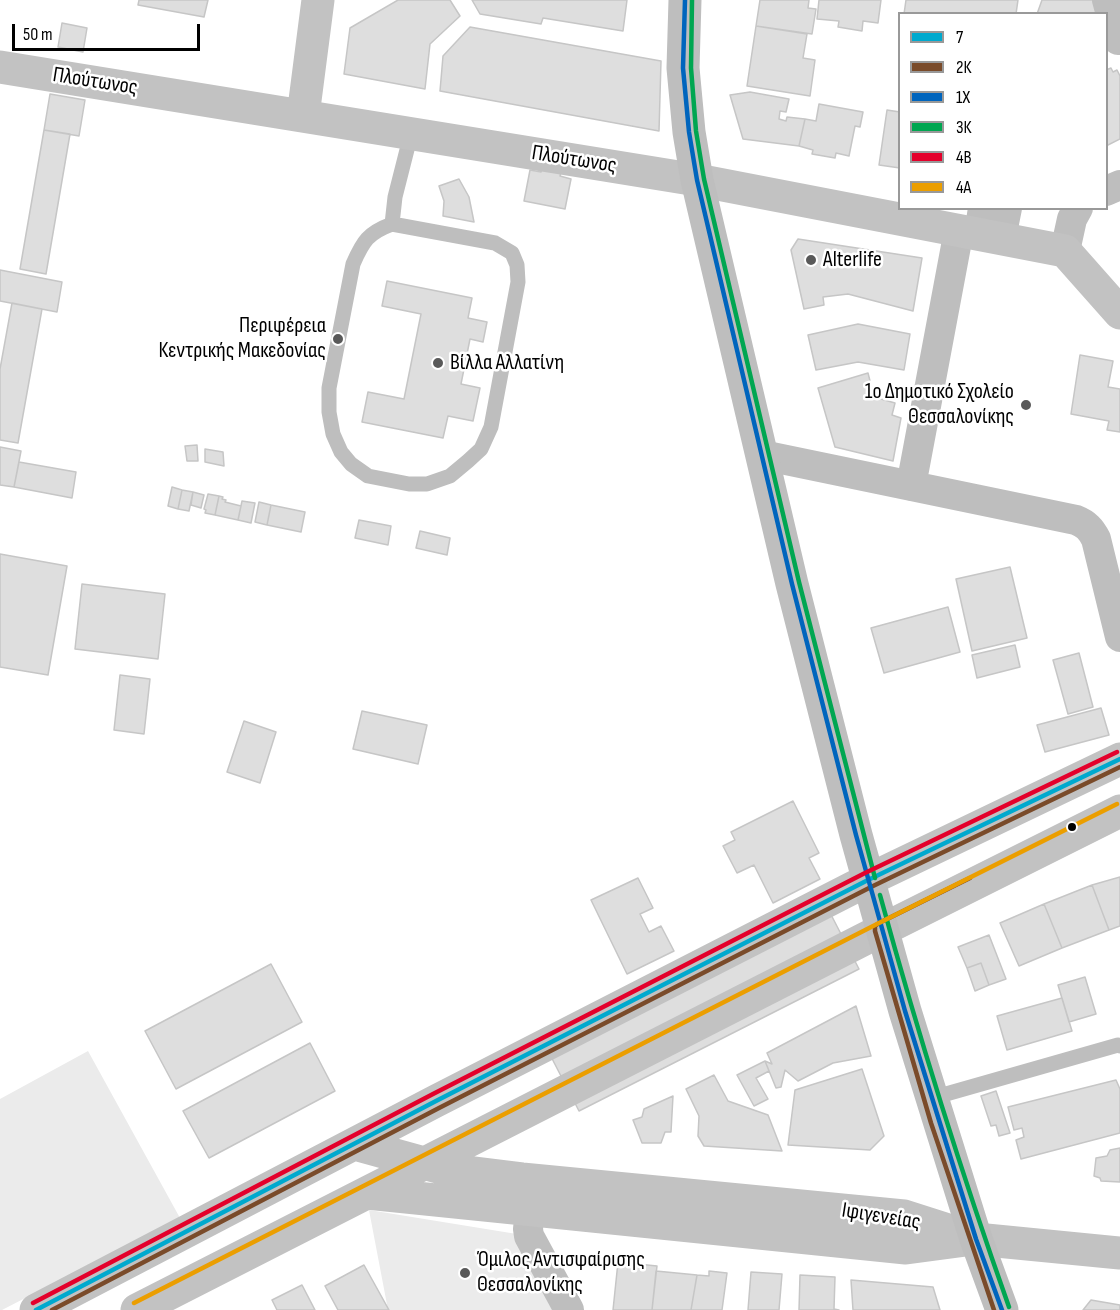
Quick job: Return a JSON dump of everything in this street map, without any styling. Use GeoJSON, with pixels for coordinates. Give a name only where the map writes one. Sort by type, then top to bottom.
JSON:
{"type":"FeatureCollection","features":[{"type":"Feature","properties":{"kind":"main road"},"geometry":{"type":"LineString","coordinates":[[303,116],[318,0]]}},
{"type":"Feature","properties":{"kind":"main road"},"geometry":{"type":"LineString","coordinates":[[685,0],[684,78],[689,132],[697,180],[792,584],[856,835],[905,1011],[976,1239],[1002,1310]]}},
{"type":"Feature","properties":{"kind":"main road","name":"Πλούτωνος"},"geometry":{"type":"LineString","coordinates":[[0,67],[697,180],[986,224],[1065,251]]}},
{"type":"Feature","properties":{"kind":"main road"},"geometry":{"type":"LineString","coordinates":[[1065,251],[1120,313]]}},
{"type":"Feature","properties":{"kind":"main road"},"geometry":{"type":"LineString","coordinates":[[36,1310],[868,880],[1120,759]]}},
{"type":"Feature","properties":{"kind":"main road"},"geometry":{"type":"LineString","coordinates":[[137,1310],[181,1298],[367,1193],[1120,811]]}},
{"type":"Feature","properties":{"kind":"main road","name":"Ιφιγενείας"},"geometry":{"type":"LineString","coordinates":[[355,1144],[449,1170],[904,1216],[976,1239]]}},
{"type":"Feature","properties":{"kind":"main road","name":"Ιφιγενείας"},"geometry":{"type":"LineString","coordinates":[[367,1193],[906,1248],[976,1239]]}},
{"type":"Feature","properties":{"kind":"main road"},"geometry":{"type":"LineString","coordinates":[[976,1239],[1120,1252]]}},
{"type":"Feature","properties":{"kind":"street"},"geometry":{"type":"LineString","coordinates":[[1107,0],[1115,42]]}},
{"type":"Feature","properties":{"kind":"street"},"geometry":{"type":"LineString","coordinates":[[1065,251],[1072,219],[1077,210]]}},
{"type":"Feature","properties":{"kind":"street"},"geometry":{"type":"LineString","coordinates":[[911,486],[986,224]]}},
{"type":"Feature","properties":{"kind":"street"},"geometry":{"type":"LineString","coordinates":[[762,455],[1076,520],[1085,524],[1092,530],[1096,539],[1120,637]]}},
{"type":"Feature","properties":{"kind":"street"},"geometry":{"type":"LineString","coordinates":[[530,1210],[529,1236],[569,1310]]}},
{"type":"Feature","properties":{"kind":"lane"},"geometry":{"type":"LineString","coordinates":[[392,224],[395,197],[411,134]]}},
{"type":"Feature","properties":{"kind":"lane"},"geometry":{"type":"LineString","coordinates":[[392,224],[495,243],[512,253],[517,265],[518,282],[491,427],[481,449],[468,461],[450,476],[427,484],[409,484],[368,476],[351,464],[341,452],[333,434],[328,412],[329,388],[353,264],[362,245],[369,237],[376,230],[392,224]]}},
{"type":"Feature","properties":{"kind":"lane"},"geometry":{"type":"LineString","coordinates":[[932,1098],[1120,1046]]}},
{"type":"Feature","properties":{"kind":"shaded area"},"geometry":{"type":"Polygon","coordinates":[[[88,1051],[180,1218],[0,1310],[0,1099],[88,1051]]]}},
{"type":"Feature","properties":{"kind":"shaded area","name":"Όμιλος Αντισφαίρισης Θεσσαλονίκης"},"geometry":{"type":"Polygon","coordinates":[[[369,1210],[529,1236],[569,1310],[388,1310],[369,1210]]]}},
{"type":"Feature","properties":{"kind":"building"},"geometry":{"type":"Polygon","coordinates":[[[139,0],[208,0],[204,17],[138,5],[139,0]]]}},
{"type":"Feature","properties":{"kind":"building"},"geometry":{"type":"Polygon","coordinates":[[[398,0],[450,0],[460,16],[430,44],[425,89],[344,74],[350,28],[398,0]]]}},
{"type":"Feature","properties":{"kind":"building"},"geometry":{"type":"Polygon","coordinates":[[[472,0],[627,0],[623,31],[543,18],[541,24],[480,14],[472,0]]]}},
{"type":"Feature","properties":{"kind":"building"},"geometry":{"type":"Polygon","coordinates":[[[760,0],[809,0],[808,8],[816,9],[812,34],[756,26],[760,0]]]}},
{"type":"Feature","properties":{"kind":"building"},"geometry":{"type":"Polygon","coordinates":[[[819,0],[881,0],[878,23],[863,21],[862,31],[838,27],[839,21],[817,19],[819,0]]]}},
{"type":"Feature","properties":{"kind":"building"},"geometry":{"type":"Polygon","coordinates":[[[906,0],[1018,0],[1016,12],[904,12],[906,0]]]}},
{"type":"Feature","properties":{"kind":"building"},"geometry":{"type":"Polygon","coordinates":[[[1042,0],[1095,0],[1100,12],[1038,12],[1042,0]]]}},
{"type":"Feature","properties":{"kind":"building"},"geometry":{"type":"Polygon","coordinates":[[[62,23],[87,28],[83,52],[58,47],[62,23]]]}},
{"type":"Feature","properties":{"kind":"building"},"geometry":{"type":"Polygon","coordinates":[[[756,26],[807,34],[803,58],[815,60],[810,96],[747,86],[756,26]]]}},
{"type":"Feature","properties":{"kind":"building"},"geometry":{"type":"Polygon","coordinates":[[[470,27],[661,61],[659,131],[440,91],[443,56],[470,27]]]}},
{"type":"Feature","properties":{"kind":"building"},"geometry":{"type":"Polygon","coordinates":[[[1111,68],[1113,72],[1117,70],[1120,76],[1120,139],[1108,145],[1108,69],[1111,68]]]}},
{"type":"Feature","properties":{"kind":"building"},"geometry":{"type":"Polygon","coordinates":[[[750,92],[789,99],[786,112],[780,111],[779,119],[786,121],[787,117],[805,119],[799,146],[743,139],[730,95],[750,92]]]}},
{"type":"Feature","properties":{"kind":"building"},"geometry":{"type":"Polygon","coordinates":[[[50,94],[85,100],[79,136],[44,130],[50,94]]]}},
{"type":"Feature","properties":{"kind":"building"},"geometry":{"type":"Polygon","coordinates":[[[819,104],[863,112],[860,127],[855,126],[849,156],[836,153],[835,158],[812,154],[813,150],[799,146],[805,119],[816,121],[819,104]]]}},
{"type":"Feature","properties":{"kind":"building"},"geometry":{"type":"Polygon","coordinates":[[[887,110],[898,112],[898,168],[879,165],[887,110]]]}},
{"type":"Feature","properties":{"kind":"building"},"geometry":{"type":"Polygon","coordinates":[[[44,130],[70,134],[46,274],[20,269],[44,130]]]}},
{"type":"Feature","properties":{"kind":"building"},"geometry":{"type":"Polygon","coordinates":[[[542,169],[561,172],[560,176],[571,179],[565,209],[524,201],[530,170],[541,172],[542,169]]]}},
{"type":"Feature","properties":{"kind":"building"},"geometry":{"type":"Polygon","coordinates":[[[459,179],[469,197],[474,222],[443,216],[444,201],[439,186],[459,179]]]}},
{"type":"Feature","properties":{"kind":"building"},"geometry":{"type":"Polygon","coordinates":[[[798,239],[922,258],[913,311],[848,294],[823,297],[824,305],[804,309],[791,250],[798,239]]]}},
{"type":"Feature","properties":{"kind":"building"},"geometry":{"type":"Polygon","coordinates":[[[0,270],[62,282],[57,312],[0,301],[0,270]]]}},
{"type":"Feature","properties":{"kind":"building","name":"Βίλλα Αλλατίνη"},"geometry":{"type":"Polygon","coordinates":[[[387,281],[472,298],[468,318],[487,322],[483,342],[470,339],[461,384],[480,388],[473,421],[448,416],[443,438],[362,422],[368,392],[404,399],[421,314],[382,306],[387,281]]]}},
{"type":"Feature","properties":{"kind":"building"},"geometry":{"type":"Polygon","coordinates":[[[12,303],[42,309],[18,443],[0,440],[0,369],[12,303]]]}},
{"type":"Feature","properties":{"kind":"building"},"geometry":{"type":"Polygon","coordinates":[[[858,324],[910,334],[904,370],[858,362],[816,370],[808,335],[858,324]]]}},
{"type":"Feature","properties":{"kind":"building"},"geometry":{"type":"Polygon","coordinates":[[[1080,355],[1113,361],[1108,387],[1120,389],[1120,432],[1107,430],[1109,421],[1071,414],[1080,355]]]}},
{"type":"Feature","properties":{"kind":"building"},"geometry":{"type":"Polygon","coordinates":[[[868,373],[874,397],[895,403],[892,415],[901,418],[893,461],[835,447],[818,388],[868,373]]]}},
{"type":"Feature","properties":{"kind":"building"},"geometry":{"type":"Polygon","coordinates":[[[197,445],[198,461],[187,461],[185,446],[197,445]]]}},
{"type":"Feature","properties":{"kind":"building"},"geometry":{"type":"Polygon","coordinates":[[[0,447],[21,451],[14,487],[0,485],[0,447]]]}},
{"type":"Feature","properties":{"kind":"building"},"geometry":{"type":"Polygon","coordinates":[[[205,449],[223,452],[224,466],[205,462],[205,449]]]}},
{"type":"Feature","properties":{"kind":"building"},"geometry":{"type":"Polygon","coordinates":[[[19,462],[76,472],[72,498],[14,487],[19,462]]]}},
{"type":"Feature","properties":{"kind":"building"},"geometry":{"type":"Polygon","coordinates":[[[172,487],[182,490],[178,509],[168,506],[172,487]]]}},
{"type":"Feature","properties":{"kind":"building"},"geometry":{"type":"Polygon","coordinates":[[[182,490],[193,492],[189,511],[178,509],[182,490]]]}},
{"type":"Feature","properties":{"kind":"building"},"geometry":{"type":"Polygon","coordinates":[[[193,492],[204,495],[201,508],[191,505],[193,492]]]}},
{"type":"Feature","properties":{"kind":"building"},"geometry":{"type":"Polygon","coordinates":[[[208,494],[219,496],[215,515],[205,513],[208,494]]]}},
{"type":"Feature","properties":{"kind":"building"},"geometry":{"type":"Polygon","coordinates":[[[219,496],[226,500],[225,502],[241,506],[238,520],[215,515],[219,496]]]}},
{"type":"Feature","properties":{"kind":"building"},"geometry":{"type":"Polygon","coordinates":[[[242,501],[255,503],[251,523],[238,520],[242,501]]]}},
{"type":"Feature","properties":{"kind":"building"},"geometry":{"type":"Polygon","coordinates":[[[259,502],[271,505],[267,525],[255,522],[259,502]]]}},
{"type":"Feature","properties":{"kind":"building"},"geometry":{"type":"Polygon","coordinates":[[[271,505],[305,512],[301,532],[267,525],[271,505]]]}},
{"type":"Feature","properties":{"kind":"building"},"geometry":{"type":"Polygon","coordinates":[[[359,520],[391,526],[388,545],[355,538],[359,520]]]}},
{"type":"Feature","properties":{"kind":"building"},"geometry":{"type":"Polygon","coordinates":[[[420,531],[450,538],[447,555],[416,548],[420,531]]]}},
{"type":"Feature","properties":{"kind":"building"},"geometry":{"type":"Polygon","coordinates":[[[0,554],[67,566],[48,675],[0,667],[0,554]]]}},
{"type":"Feature","properties":{"kind":"building"},"geometry":{"type":"Polygon","coordinates":[[[1010,567],[1027,638],[972,651],[956,579],[1010,567]]]}},
{"type":"Feature","properties":{"kind":"building"},"geometry":{"type":"Polygon","coordinates":[[[82,584],[165,594],[158,659],[75,649],[82,584]]]}},
{"type":"Feature","properties":{"kind":"building"},"geometry":{"type":"Polygon","coordinates":[[[948,607],[960,652],[884,673],[871,628],[948,607]]]}},
{"type":"Feature","properties":{"kind":"building"},"geometry":{"type":"Polygon","coordinates":[[[1015,645],[1020,667],[977,678],[972,655],[1015,645]]]}},
{"type":"Feature","properties":{"kind":"building"},"geometry":{"type":"Polygon","coordinates":[[[1079,653],[1093,707],[1068,714],[1053,660],[1079,653]]]}},
{"type":"Feature","properties":{"kind":"building"},"geometry":{"type":"Polygon","coordinates":[[[120,675],[150,679],[144,734],[114,730],[120,675]]]}},
{"type":"Feature","properties":{"kind":"building"},"geometry":{"type":"Polygon","coordinates":[[[1101,708],[1109,735],[1045,752],[1037,725],[1101,708]]]}},
{"type":"Feature","properties":{"kind":"building"},"geometry":{"type":"Polygon","coordinates":[[[362,711],[427,725],[418,764],[353,749],[362,711]]]}},
{"type":"Feature","properties":{"kind":"building"},"geometry":{"type":"Polygon","coordinates":[[[244,721],[276,732],[260,783],[227,772],[244,721]]]}},
{"type":"Feature","properties":{"kind":"building"},"geometry":{"type":"Polygon","coordinates":[[[793,801],[819,853],[809,858],[820,879],[773,903],[754,865],[737,873],[723,846],[735,840],[731,832],[793,801]]]}},
{"type":"Feature","properties":{"kind":"building"},"geometry":{"type":"Polygon","coordinates":[[[1120,877],[1120,926],[1109,930],[1092,885],[1120,877]]]}},
{"type":"Feature","properties":{"kind":"building"},"geometry":{"type":"Polygon","coordinates":[[[638,878],[653,908],[640,914],[649,932],[661,926],[674,951],[627,974],[591,900],[638,878]]]}},
{"type":"Feature","properties":{"kind":"building"},"geometry":{"type":"Polygon","coordinates":[[[1092,885],[1109,930],[1062,948],[1044,904],[1092,885]]]}},
{"type":"Feature","properties":{"kind":"building"},"geometry":{"type":"Polygon","coordinates":[[[825,903],[859,969],[579,1111],[545,1045],[825,903]]]}},
{"type":"Feature","properties":{"kind":"building"},"geometry":{"type":"Polygon","coordinates":[[[1044,904],[1062,948],[1019,966],[1000,923],[1044,904]]]}},
{"type":"Feature","properties":{"kind":"building"},"geometry":{"type":"Polygon","coordinates":[[[989,935],[1006,979],[989,985],[981,963],[967,968],[958,947],[989,935]]]}},
{"type":"Feature","properties":{"kind":"building"},"geometry":{"type":"Polygon","coordinates":[[[981,963],[989,985],[975,991],[967,968],[981,963]]]}},
{"type":"Feature","properties":{"kind":"building"},"geometry":{"type":"Polygon","coordinates":[[[271,964],[302,1022],[176,1089],[145,1031],[271,964]]]}},
{"type":"Feature","properties":{"kind":"building"},"geometry":{"type":"Polygon","coordinates":[[[1085,977],[1096,1014],[1069,1022],[1058,985],[1085,977]]]}},
{"type":"Feature","properties":{"kind":"building"},"geometry":{"type":"Polygon","coordinates":[[[1062,998],[1072,1031],[1007,1050],[997,1016],[1062,998]]]}},
{"type":"Feature","properties":{"kind":"building"},"geometry":{"type":"Polygon","coordinates":[[[856,1006],[871,1056],[833,1063],[798,1081],[785,1070],[781,1087],[776,1088],[765,1061],[772,1064],[767,1053],[856,1006]]]}},
{"type":"Feature","properties":{"kind":"building"},"geometry":{"type":"Polygon","coordinates":[[[310,1043],[335,1091],[209,1158],[183,1111],[310,1043]]]}},
{"type":"Feature","properties":{"kind":"building"},"geometry":{"type":"Polygon","coordinates":[[[765,1061],[769,1071],[756,1078],[768,1099],[754,1106],[737,1075],[765,1061]]]}},
{"type":"Feature","properties":{"kind":"building"},"geometry":{"type":"Polygon","coordinates":[[[862,1069],[884,1136],[870,1150],[788,1145],[795,1090],[862,1069]]]}},
{"type":"Feature","properties":{"kind":"building"},"geometry":{"type":"Polygon","coordinates":[[[714,1075],[728,1101],[768,1115],[782,1151],[704,1146],[698,1136],[699,1116],[686,1089],[714,1075]]]}},
{"type":"Feature","properties":{"kind":"building"},"geometry":{"type":"Polygon","coordinates":[[[1116,1080],[1120,1089],[1120,1133],[1021,1159],[1016,1140],[1024,1137],[1022,1128],[1014,1130],[1008,1107],[1116,1080]]]}},
{"type":"Feature","properties":{"kind":"building"},"geometry":{"type":"Polygon","coordinates":[[[996,1091],[1010,1133],[999,1136],[996,1125],[991,1126],[981,1096],[996,1091]]]}},
{"type":"Feature","properties":{"kind":"building"},"geometry":{"type":"Polygon","coordinates":[[[673,1096],[671,1132],[665,1132],[661,1143],[642,1143],[633,1120],[642,1117],[644,1109],[673,1096]]]}},
{"type":"Feature","properties":{"kind":"building"},"geometry":{"type":"Polygon","coordinates":[[[1120,1148],[1120,1182],[1101,1181],[1100,1178],[1094,1176],[1096,1158],[1107,1156],[1110,1150],[1120,1148]]]}},
{"type":"Feature","properties":{"kind":"building"},"geometry":{"type":"Polygon","coordinates":[[[618,1262],[657,1266],[652,1310],[613,1310],[618,1262]]]}},
{"type":"Feature","properties":{"kind":"building"},"geometry":{"type":"Polygon","coordinates":[[[364,1265],[389,1310],[338,1310],[325,1286],[364,1265]]]}},
{"type":"Feature","properties":{"kind":"building"},"geometry":{"type":"Polygon","coordinates":[[[656,1271],[697,1275],[691,1310],[652,1310],[656,1271]]]}},
{"type":"Feature","properties":{"kind":"building"},"geometry":{"type":"Polygon","coordinates":[[[709,1271],[727,1273],[722,1310],[691,1310],[697,1275],[709,1276],[709,1271]]]}},
{"type":"Feature","properties":{"kind":"building"},"geometry":{"type":"Polygon","coordinates":[[[751,1272],[782,1274],[779,1310],[748,1310],[751,1272]]]}},
{"type":"Feature","properties":{"kind":"building"},"geometry":{"type":"Polygon","coordinates":[[[800,1275],[835,1277],[834,1309],[839,1310],[799,1310],[800,1275]]]}},
{"type":"Feature","properties":{"kind":"building"},"geometry":{"type":"Polygon","coordinates":[[[851,1280],[933,1287],[940,1310],[853,1310],[851,1280]]]}},
{"type":"Feature","properties":{"kind":"building"},"geometry":{"type":"Polygon","coordinates":[[[302,1285],[315,1310],[277,1310],[272,1300],[302,1285]]]}},
{"type":"Feature","properties":{"kind":"building"},"geometry":{"type":"Polygon","coordinates":[[[1091,1300],[1120,1305],[1120,1310],[1083,1310],[1091,1300]]]}},
{"type":"Feature","properties":{"kind":"transit line","name":"1Χ"},"geometry":{"type":"LineString","coordinates":[[685,0],[683,68],[689,132],[697,180],[792,584],[856,835],[905,1011],[976,1239],[1002,1310]]}},
{"type":"Feature","properties":{"kind":"transit line","name":"3Κ"},"geometry":{"type":"LineString","coordinates":[[692,0],[691,68],[696,131],[704,179],[799,582],[875,878]]}},
{"type":"Feature","properties":{"kind":"transit line","name":"4Β"},"geometry":{"type":"LineString","coordinates":[[33,1303],[433,1094],[865,873],[1117,752]]}},
{"type":"Feature","properties":{"kind":"transit line","name":"7"},"geometry":{"type":"LineString","coordinates":[[36,1310],[436,1101],[868,880],[1120,759]]}},
{"type":"Feature","properties":{"kind":"transit line","name":"2Κ"},"geometry":{"type":"LineString","coordinates":[[52,1310],[439,1108],[871,887],[1120,767]]}},
{"type":"Feature","properties":{"kind":"transit line","name":"4Α"},"geometry":{"type":"LineString","coordinates":[[134,1303],[1117,804]]}},
{"type":"Feature","properties":{"kind":"transit line","name":"2Κ"},"geometry":{"type":"LineString","coordinates":[[970,878],[879,923],[875,926],[875,931],[931,1123],[994,1310]]}},
{"type":"Feature","properties":{"kind":"transit line","name":"3Κ"},"geometry":{"type":"LineString","coordinates":[[880,895],[941,1102],[1009,1307]]}},
{"type":"Feature","properties":{"kind":"place","name":"Alterlife"},"geometry":{"type":"Point","coordinates":[811,260]}},
{"type":"Feature","properties":{"kind":"place","name":"Περιφέρεια Κεντρικής Μακεδονίας"},"geometry":{"type":"Point","coordinates":[338,339]}},
{"type":"Feature","properties":{"kind":"place","name":"Βίλλα Αλλατίνη"},"geometry":{"type":"Point","coordinates":[438,363]}},
{"type":"Feature","properties":{"kind":"place","name":"1ο Δημοτικό Σχολείο Θεσσαλονίκης"},"geometry":{"type":"Point","coordinates":[1026,405]}},
{"type":"Feature","properties":{"kind":"place","name":"Όμιλος Αντισφαίρισης Θεσσαλονίκης"},"geometry":{"type":"Point","coordinates":[465,1273]}}]}
